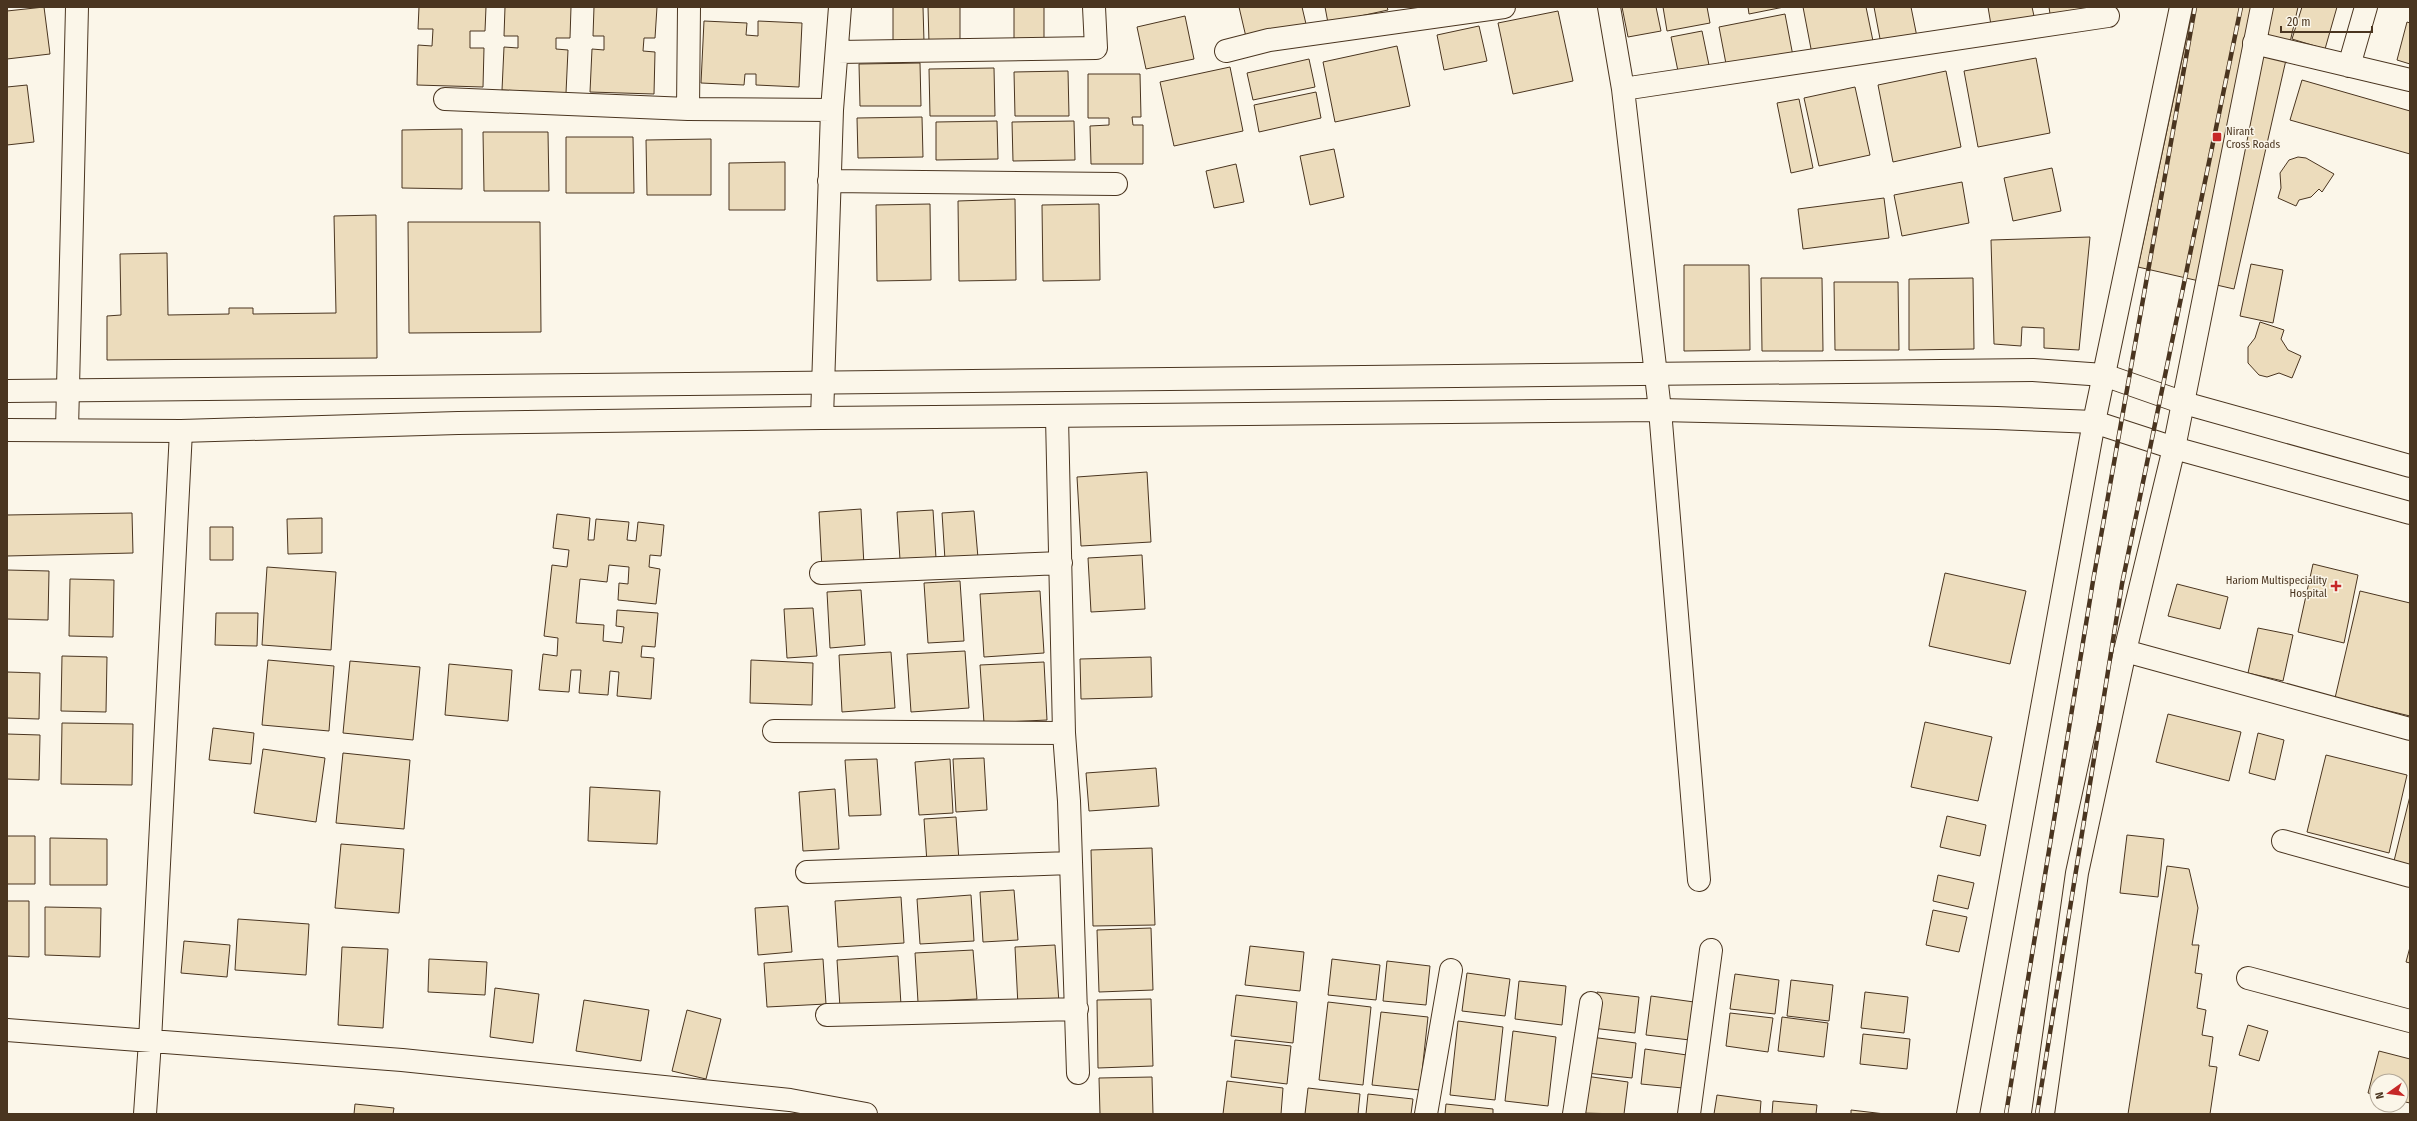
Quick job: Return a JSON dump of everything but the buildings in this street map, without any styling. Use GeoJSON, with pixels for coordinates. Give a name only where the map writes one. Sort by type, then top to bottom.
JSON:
{"type":"FeatureCollection","features":[{"type":"Feature","properties":{"kind":"street"},"geometry":{"type":"LineString","coordinates":[[67,430],[77,7]]}},
{"type":"Feature","properties":{"kind":"street"},"geometry":{"type":"LineString","coordinates":[[688,109],[689,7]]}},
{"type":"Feature","properties":{"kind":"street"},"geometry":{"type":"LineString","coordinates":[[822,418],[832,110],[838,52],[840,7]]}},
{"type":"Feature","properties":{"kind":"street"},"geometry":{"type":"LineString","coordinates":[[838,52],[1096,48],[1094,7]]}},
{"type":"Feature","properties":{"kind":"street"},"geometry":{"type":"LineString","coordinates":[[1226,51],[1269,40],[1504,7]]}},
{"type":"Feature","properties":{"kind":"street"},"geometry":{"type":"LineString","coordinates":[[1609,7],[1623,89],[1660,410],[1700,880]]}},
{"type":"Feature","properties":{"kind":"street"},"geometry":{"type":"LineString","coordinates":[[1968,1114],[2094,422],[2181,7]]}},
{"type":"Feature","properties":{"kind":"street"},"geometry":{"type":"LineString","coordinates":[[2043,1114],[2077,873],[2125,651],[2184,402],[2262,7]]}},
{"type":"Feature","properties":{"kind":"street"},"geometry":{"type":"LineString","coordinates":[[2349,66],[2366,7]]}},
{"type":"Feature","properties":{"kind":"street"},"geometry":{"type":"LineString","coordinates":[[1623,89],[2108,16]]}},
{"type":"Feature","properties":{"kind":"street"},"geometry":{"type":"LineString","coordinates":[[2254,43],[2410,80]]}},
{"type":"Feature","properties":{"kind":"street"},"geometry":{"type":"LineString","coordinates":[[445,99],[688,109],[832,110]]}},
{"type":"Feature","properties":{"kind":"street"},"geometry":{"type":"LineString","coordinates":[[829,182],[1116,184]]}},
{"type":"Feature","properties":{"kind":"street"},"geometry":{"type":"LineString","coordinates":[[7,391],[2033,370],[2104,375],[2184,402],[2410,466]]}},
{"type":"Feature","properties":{"kind":"street"},"geometry":{"type":"LineString","coordinates":[[7,430],[181,431],[458,423],[1660,410],[1997,418],[2094,422],[2174,448],[2410,513]]}},
{"type":"Feature","properties":{"kind":"street"},"geometry":{"type":"LineString","coordinates":[[1057,417],[1064,733],[1071,863],[1078,1073]]}},
{"type":"Feature","properties":{"kind":"street"},"geometry":{"type":"LineString","coordinates":[[145,1114],[181,431]]}},
{"type":"Feature","properties":{"kind":"street"},"geometry":{"type":"LineString","coordinates":[[821,573],[1061,563]]}},
{"type":"Feature","properties":{"kind":"street"},"geometry":{"type":"LineString","coordinates":[[2125,651],[2410,729]]}},
{"type":"Feature","properties":{"kind":"street"},"geometry":{"type":"LineString","coordinates":[[774,731],[1064,733]]}},
{"type":"Feature","properties":{"kind":"street"},"geometry":{"type":"LineString","coordinates":[[2283,841],[2410,876]]}},
{"type":"Feature","properties":{"kind":"street"},"geometry":{"type":"LineString","coordinates":[[807,872],[1071,863]]}},
{"type":"Feature","properties":{"kind":"street"},"geometry":{"type":"LineString","coordinates":[[1689,1114],[1711,950]]}},
{"type":"Feature","properties":{"kind":"street"},"geometry":{"type":"LineString","coordinates":[[1426,1114],[1451,970]]}},
{"type":"Feature","properties":{"kind":"street"},"geometry":{"type":"LineString","coordinates":[[2248,978],[2410,1021]]}},
{"type":"Feature","properties":{"kind":"street"},"geometry":{"type":"LineString","coordinates":[[1574,1114],[1591,1003]]}},
{"type":"Feature","properties":{"kind":"street"},"geometry":{"type":"LineString","coordinates":[[827,1015],[1077,1009]]}},
{"type":"Feature","properties":{"kind":"street"},"geometry":{"type":"LineString","coordinates":[[7,1030],[402,1060],[789,1107],[866,1114]]}},
{"type":"Feature","properties":{"kind":"railway"},"geometry":{"type":"LineString","coordinates":[[2006,1114],[2093,581],[2195,7]]}},
{"type":"Feature","properties":{"kind":"railway"},"geometry":{"type":"LineString","coordinates":[[2037,1114],[2122,584],[2241,7]]}},
{"type":"Feature","properties":{"kind":"place","name":"Nirant Cross Roads"},"geometry":{"type":"Point","coordinates":[2217,137]}},
{"type":"Feature","properties":{"kind":"place","name":"Hariom Multispeciality Hospital"},"geometry":{"type":"Point","coordinates":[2336,586]}}]}
